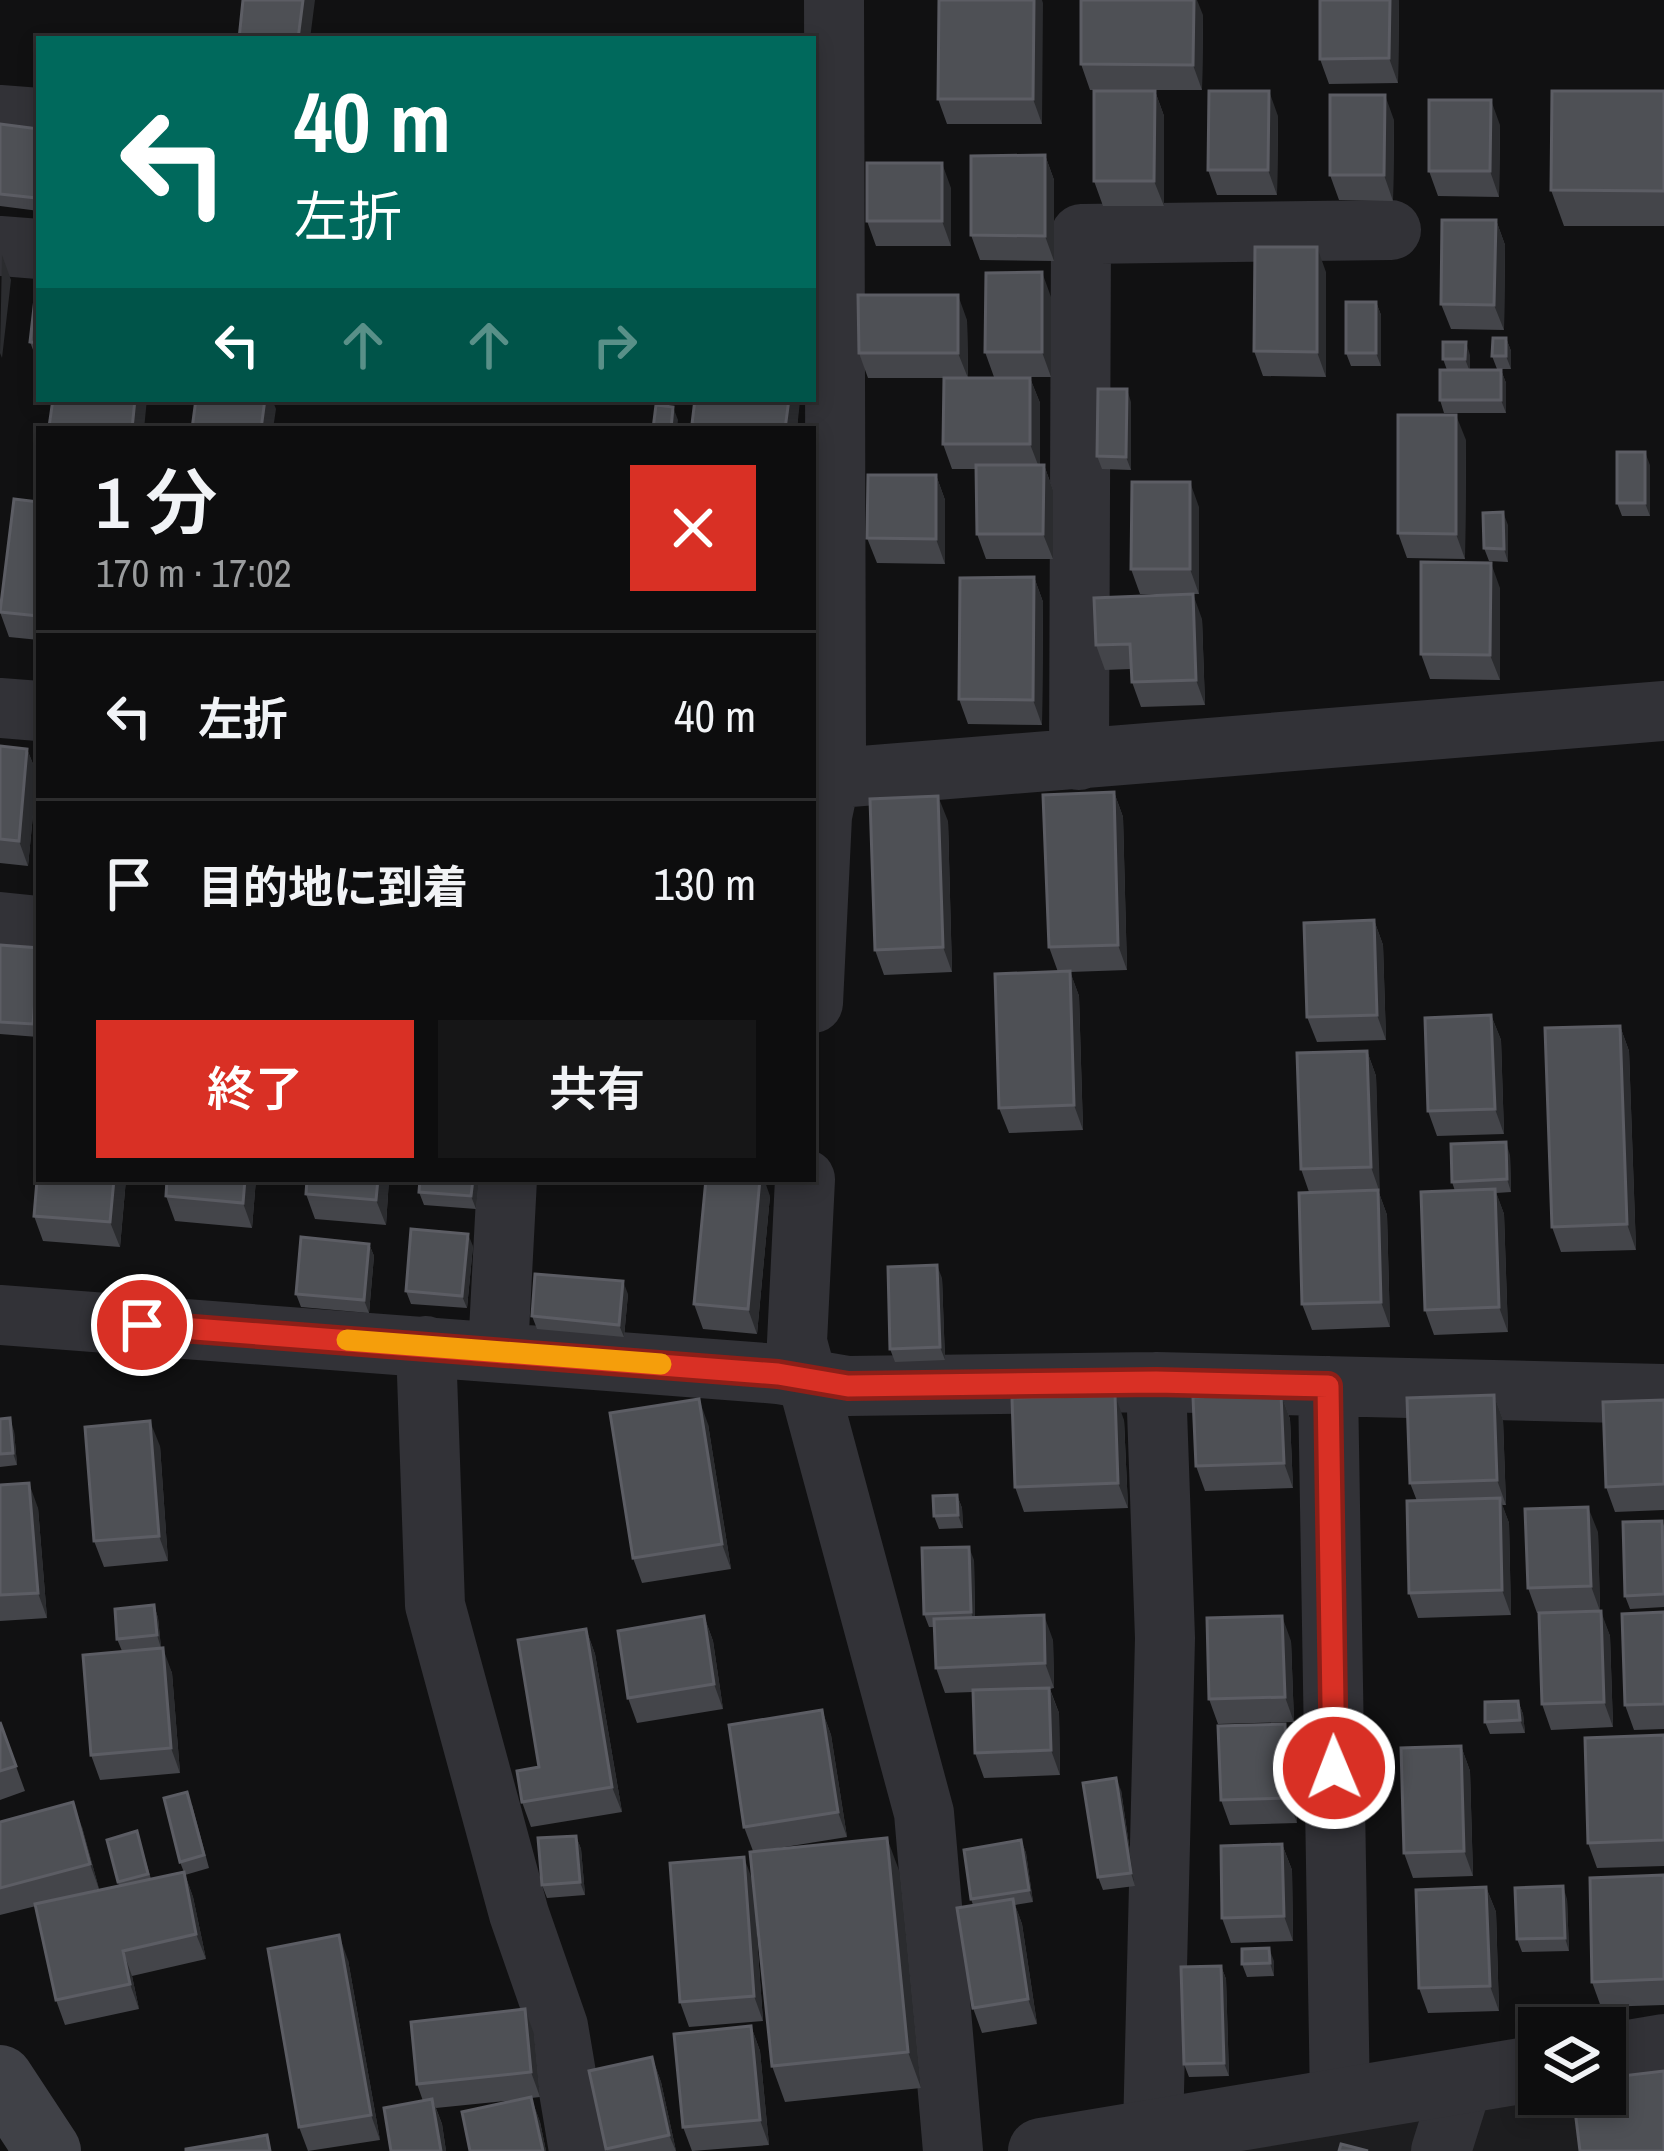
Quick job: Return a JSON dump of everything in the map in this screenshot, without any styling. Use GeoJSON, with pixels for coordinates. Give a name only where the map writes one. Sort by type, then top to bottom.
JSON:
{"type":"FeatureCollection","features":[{"type":"Feature","properties":{"kind":"main road"},"geometry":{"type":"LineString","coordinates":[[0,2078],[48,2151]]}},
{"type":"Feature","properties":{"kind":"street"},"geometry":{"type":"LineString","coordinates":[[816,941],[821,780],[836,750],[824,286],[834,0]]}},
{"type":"Feature","properties":{"kind":"street"},"geometry":{"type":"LineString","coordinates":[[0,115],[36,118]]}},
{"type":"Feature","properties":{"kind":"street"},"geometry":{"type":"LineString","coordinates":[[1078,760],[1081,233],[1391,230]]}},
{"type":"Feature","properties":{"kind":"street"},"geometry":{"type":"LineString","coordinates":[[0,246],[36,249]]}},
{"type":"Feature","properties":{"kind":"street"},"geometry":{"type":"LineString","coordinates":[[0,708],[36,712]]}},
{"type":"Feature","properties":{"kind":"street"},"geometry":{"type":"LineString","coordinates":[[821,780],[1664,711]]}},
{"type":"Feature","properties":{"kind":"street"},"geometry":{"type":"LineString","coordinates":[[0,922],[36,926]]}},
{"type":"Feature","properties":{"kind":"street"},"geometry":{"type":"LineString","coordinates":[[498,1351],[507,1182]]}},
{"type":"Feature","properties":{"kind":"street"},"geometry":{"type":"LineString","coordinates":[[805,1182],[797,1342],[924,1813],[953,2151]]}},
{"type":"Feature","properties":{"kind":"street"},"geometry":{"type":"LineString","coordinates":[[0,1315],[778,1374],[848,1386],[1156,1382],[1664,1394]]}},
{"type":"Feature","properties":{"kind":"street"},"geometry":{"type":"LineString","coordinates":[[426,1346],[434,1605],[519,1914],[558,2026],[579,2151]]}},
{"type":"Feature","properties":{"kind":"street"},"geometry":{"type":"LineString","coordinates":[[1153,2132],[1165,1638],[1156,1382]]}},
{"type":"Feature","properties":{"kind":"street"},"geometry":{"type":"LineString","coordinates":[[1328,1386],[1340,2102]]}},
{"type":"Feature","properties":{"kind":"street"},"geometry":{"type":"LineString","coordinates":[[1626,2053],[1664,2047]]}},
{"type":"Feature","properties":{"kind":"street"},"geometry":{"type":"LineString","coordinates":[[1041,2151],[1518,2071]]}},
{"type":"Feature","properties":{"kind":"street"},"geometry":{"type":"LineString","coordinates":[[1441,2151],[1463,2080]]}},
{"type":"Feature","properties":{"kind":"shaded area"},"geometry":{"type":"Polygon","coordinates":[[[1518,2099],[1518,2115],[1626,2114],[1664,2151],[1194,2151],[1518,2099]]]}},
{"type":"Feature","properties":{"kind":"building"},"geometry":{"type":"Polygon","coordinates":[[[243,0],[303,0],[298,36],[239,36],[243,0]]]}},
{"type":"Feature","properties":{"kind":"building"},"geometry":{"type":"Polygon","coordinates":[[[939,0],[1034,0],[1033,99],[938,99],[939,0]]]}},
{"type":"Feature","properties":{"kind":"building"},"geometry":{"type":"Polygon","coordinates":[[[1081,0],[1194,0],[1193,65],[1081,64],[1081,0]]]}},
{"type":"Feature","properties":{"kind":"building"},"geometry":{"type":"Polygon","coordinates":[[[1320,0],[1390,0],[1389,58],[1320,59],[1320,0]]]}},
{"type":"Feature","properties":{"kind":"building"},"geometry":{"type":"Polygon","coordinates":[[[1094,91],[1155,91],[1154,181],[1094,181],[1094,91]]]}},
{"type":"Feature","properties":{"kind":"building"},"geometry":{"type":"Polygon","coordinates":[[[1209,91],[1269,91],[1268,170],[1208,170],[1209,91]]]}},
{"type":"Feature","properties":{"kind":"building"},"geometry":{"type":"Polygon","coordinates":[[[1552,91],[1664,91],[1664,191],[1551,190],[1552,91]]]}},
{"type":"Feature","properties":{"kind":"building"},"geometry":{"type":"Polygon","coordinates":[[[1330,95],[1385,95],[1384,175],[1330,175],[1330,95]]]}},
{"type":"Feature","properties":{"kind":"building"},"geometry":{"type":"Polygon","coordinates":[[[1429,100],[1491,100],[1490,171],[1429,171],[1429,100]]]}},
{"type":"Feature","properties":{"kind":"building"},"geometry":{"type":"Polygon","coordinates":[[[0,124],[36,129],[36,198],[0,194],[0,124]]]}},
{"type":"Feature","properties":{"kind":"building"},"geometry":{"type":"Polygon","coordinates":[[[1045,155],[1045,236],[971,235],[971,156],[1045,155]]]}},
{"type":"Feature","properties":{"kind":"building"},"geometry":{"type":"Polygon","coordinates":[[[867,163],[942,163],[942,221],[867,221],[867,163]]]}},
{"type":"Feature","properties":{"kind":"building"},"geometry":{"type":"Polygon","coordinates":[[[1442,220],[1496,220],[1494,305],[1441,304],[1442,220]]]}},
{"type":"Feature","properties":{"kind":"building"},"geometry":{"type":"Polygon","coordinates":[[[1255,247],[1317,247],[1317,352],[1254,351],[1255,247]]]}},
{"type":"Feature","properties":{"kind":"building"},"geometry":{"type":"Polygon","coordinates":[[[1042,272],[1042,352],[985,352],[986,273],[1042,272]]]}},
{"type":"Feature","properties":{"kind":"building"},"geometry":{"type":"Polygon","coordinates":[[[36,290],[36,343],[30,342],[36,290]]]}},
{"type":"Feature","properties":{"kind":"building"},"geometry":{"type":"Polygon","coordinates":[[[858,295],[958,295],[958,353],[859,353],[858,295]]]}},
{"type":"Feature","properties":{"kind":"building"},"geometry":{"type":"Polygon","coordinates":[[[1346,302],[1376,302],[1376,353],[1346,353],[1346,302]]]}},
{"type":"Feature","properties":{"kind":"building"},"geometry":{"type":"Polygon","coordinates":[[[1493,338],[1506,338],[1506,356],[1492,356],[1493,338]]]}},
{"type":"Feature","properties":{"kind":"building"},"geometry":{"type":"Polygon","coordinates":[[[1443,342],[1466,342],[1465,359],[1443,359],[1443,342]]]}},
{"type":"Feature","properties":{"kind":"building"},"geometry":{"type":"Polygon","coordinates":[[[1440,370],[1501,370],[1501,400],[1440,400],[1440,370]]]}},
{"type":"Feature","properties":{"kind":"building"},"geometry":{"type":"Polygon","coordinates":[[[944,378],[1030,378],[1030,444],[943,444],[944,378]]]}},
{"type":"Feature","properties":{"kind":"building"},"geometry":{"type":"Polygon","coordinates":[[[1098,389],[1127,389],[1126,457],[1097,456],[1098,389]]]}},
{"type":"Feature","properties":{"kind":"building"},"geometry":{"type":"Polygon","coordinates":[[[53,402],[135,402],[132,426],[49,426],[53,402]]]}},
{"type":"Feature","properties":{"kind":"building"},"geometry":{"type":"Polygon","coordinates":[[[196,402],[265,402],[261,426],[192,426],[196,402]]]}},
{"type":"Feature","properties":{"kind":"building"},"geometry":{"type":"Polygon","coordinates":[[[695,402],[789,402],[785,426],[692,424],[695,402]]]}},
{"type":"Feature","properties":{"kind":"building"},"geometry":{"type":"Polygon","coordinates":[[[656,405],[673,407],[671,426],[653,426],[656,405]]]}},
{"type":"Feature","properties":{"kind":"building"},"geometry":{"type":"Polygon","coordinates":[[[1398,415],[1456,415],[1456,534],[1398,533],[1398,415]]]}},
{"type":"Feature","properties":{"kind":"building"},"geometry":{"type":"Polygon","coordinates":[[[1617,452],[1645,452],[1645,503],[1617,503],[1617,452]]]}},
{"type":"Feature","properties":{"kind":"building"},"geometry":{"type":"Polygon","coordinates":[[[976,465],[1044,465],[1043,534],[977,534],[976,465]]]}},
{"type":"Feature","properties":{"kind":"building"},"geometry":{"type":"Polygon","coordinates":[[[868,475],[936,475],[936,539],[867,538],[868,475]]]}},
{"type":"Feature","properties":{"kind":"building"},"geometry":{"type":"Polygon","coordinates":[[[1132,482],[1190,482],[1190,569],[1131,569],[1132,482]]]}},
{"type":"Feature","properties":{"kind":"building"},"geometry":{"type":"Polygon","coordinates":[[[14,499],[36,502],[36,616],[0,612],[14,499]]]}},
{"type":"Feature","properties":{"kind":"building"},"geometry":{"type":"Polygon","coordinates":[[[1503,512],[1504,549],[1484,548],[1483,513],[1503,512]]]}},
{"type":"Feature","properties":{"kind":"building"},"geometry":{"type":"Polygon","coordinates":[[[1421,562],[1491,563],[1490,655],[1421,654],[1421,562]]]}},
{"type":"Feature","properties":{"kind":"building"},"geometry":{"type":"Polygon","coordinates":[[[1034,577],[1033,700],[959,699],[960,578],[1034,577]]]}},
{"type":"Feature","properties":{"kind":"building"},"geometry":{"type":"Polygon","coordinates":[[[1193,594],[1196,680],[1132,682],[1130,644],[1096,645],[1094,598],[1193,594]]]}},
{"type":"Feature","properties":{"kind":"building"},"geometry":{"type":"Polygon","coordinates":[[[0,746],[27,749],[19,841],[0,839],[0,746]]]}},
{"type":"Feature","properties":{"kind":"building"},"geometry":{"type":"Polygon","coordinates":[[[1114,792],[1118,945],[1049,947],[1043,795],[1114,792]]]}},
{"type":"Feature","properties":{"kind":"building"},"geometry":{"type":"Polygon","coordinates":[[[938,796],[943,947],[875,950],[870,799],[938,796]]]}},
{"type":"Feature","properties":{"kind":"building"},"geometry":{"type":"Polygon","coordinates":[[[1374,920],[1377,1015],[1307,1017],[1304,923],[1374,920]]]}},
{"type":"Feature","properties":{"kind":"building"},"geometry":{"type":"Polygon","coordinates":[[[0,945],[36,948],[33,1024],[0,1022],[0,945]]]}},
{"type":"Feature","properties":{"kind":"building"},"geometry":{"type":"Polygon","coordinates":[[[1070,971],[1074,1105],[999,1108],[995,974],[1070,971]]]}},
{"type":"Feature","properties":{"kind":"building"},"geometry":{"type":"Polygon","coordinates":[[[1491,1015],[1495,1109],[1428,1111],[1425,1018],[1491,1015]]]}},
{"type":"Feature","properties":{"kind":"building"},"geometry":{"type":"Polygon","coordinates":[[[1620,1026],[1627,1224],[1552,1227],[1545,1028],[1620,1026]]]}},
{"type":"Feature","properties":{"kind":"building"},"geometry":{"type":"Polygon","coordinates":[[[1367,1051],[1371,1167],[1301,1169],[1297,1053],[1367,1051]]]}},
{"type":"Feature","properties":{"kind":"building"},"geometry":{"type":"Polygon","coordinates":[[[1506,1142],[1507,1179],[1452,1182],[1451,1144],[1506,1142]]]}},
{"type":"Feature","properties":{"kind":"building"},"geometry":{"type":"Polygon","coordinates":[[[37,1182],[114,1182],[110,1222],[34,1216],[37,1182]]]}},
{"type":"Feature","properties":{"kind":"building"},"geometry":{"type":"Polygon","coordinates":[[[167,1182],[245,1182],[243,1203],[166,1196],[167,1182]]]}},
{"type":"Feature","properties":{"kind":"building"},"geometry":{"type":"Polygon","coordinates":[[[307,1182],[378,1182],[376,1200],[306,1194],[307,1182]]]}},
{"type":"Feature","properties":{"kind":"building"},"geometry":{"type":"Polygon","coordinates":[[[420,1182],[473,1182],[471,1196],[419,1192],[420,1182]]]}},
{"type":"Feature","properties":{"kind":"building"},"geometry":{"type":"Polygon","coordinates":[[[706,1182],[760,1182],[748,1309],[694,1304],[706,1182]]]}},
{"type":"Feature","properties":{"kind":"building"},"geometry":{"type":"Polygon","coordinates":[[[1495,1189],[1499,1307],[1425,1310],[1421,1192],[1495,1189]]]}},
{"type":"Feature","properties":{"kind":"building"},"geometry":{"type":"Polygon","coordinates":[[[1378,1190],[1381,1302],[1302,1304],[1299,1193],[1378,1190]]]}},
{"type":"Feature","properties":{"kind":"building"},"geometry":{"type":"Polygon","coordinates":[[[411,1229],[468,1234],[462,1296],[406,1291],[411,1229]]]}},
{"type":"Feature","properties":{"kind":"building"},"geometry":{"type":"Polygon","coordinates":[[[301,1237],[369,1244],[364,1300],[296,1294],[301,1237]]]}},
{"type":"Feature","properties":{"kind":"building"},"geometry":{"type":"Polygon","coordinates":[[[937,1265],[940,1347],[890,1349],[888,1267],[937,1265]]]}},
{"type":"Feature","properties":{"kind":"building"},"geometry":{"type":"Polygon","coordinates":[[[535,1274],[623,1281],[619,1325],[532,1316],[535,1274]]]}},
{"type":"Feature","properties":{"kind":"building"},"geometry":{"type":"Polygon","coordinates":[[[1281,1394],[1284,1463],[1196,1466],[1193,1397],[1281,1394]]]}},
{"type":"Feature","properties":{"kind":"building"},"geometry":{"type":"Polygon","coordinates":[[[1115,1395],[1118,1483],[1015,1487],[1012,1398],[1115,1395]]]}},
{"type":"Feature","properties":{"kind":"building"},"geometry":{"type":"Polygon","coordinates":[[[1494,1395],[1497,1480],[1410,1483],[1407,1398],[1494,1395]]]}},
{"type":"Feature","properties":{"kind":"building"},"geometry":{"type":"Polygon","coordinates":[[[699,1399],[722,1544],[633,1558],[610,1413],[699,1399]]]}},
{"type":"Feature","properties":{"kind":"building"},"geometry":{"type":"Polygon","coordinates":[[[1664,1400],[1664,1484],[1606,1487],[1603,1402],[1664,1400]]]}},
{"type":"Feature","properties":{"kind":"building"},"geometry":{"type":"Polygon","coordinates":[[[10,1418],[13,1453],[0,1454],[0,1419],[10,1418]]]}},
{"type":"Feature","properties":{"kind":"building"},"geometry":{"type":"Polygon","coordinates":[[[150,1421],[159,1536],[94,1541],[85,1427],[150,1421]]]}},
{"type":"Feature","properties":{"kind":"building"},"geometry":{"type":"Polygon","coordinates":[[[29,1483],[38,1593],[0,1595],[0,1485],[29,1483]]]}},
{"type":"Feature","properties":{"kind":"building"},"geometry":{"type":"Polygon","coordinates":[[[957,1495],[958,1515],[934,1516],[933,1496],[957,1495]]]}},
{"type":"Feature","properties":{"kind":"building"},"geometry":{"type":"Polygon","coordinates":[[[1500,1498],[1502,1590],[1409,1593],[1407,1501],[1500,1498]]]}},
{"type":"Feature","properties":{"kind":"building"},"geometry":{"type":"Polygon","coordinates":[[[1588,1507],[1591,1586],[1528,1588],[1525,1509],[1588,1507]]]}},
{"type":"Feature","properties":{"kind":"building"},"geometry":{"type":"Polygon","coordinates":[[[1662,1521],[1664,1594],[1625,1596],[1623,1522],[1662,1521]]]}},
{"type":"Feature","properties":{"kind":"building"},"geometry":{"type":"Polygon","coordinates":[[[969,1547],[971,1612],[924,1614],[922,1548],[969,1547]]]}},
{"type":"Feature","properties":{"kind":"building"},"geometry":{"type":"Polygon","coordinates":[[[154,1605],[157,1635],[117,1639],[115,1609],[154,1605]]]}},
{"type":"Feature","properties":{"kind":"building"},"geometry":{"type":"Polygon","coordinates":[[[1601,1611],[1604,1702],[1542,1704],[1539,1613],[1601,1611]]]}},
{"type":"Feature","properties":{"kind":"building"},"geometry":{"type":"Polygon","coordinates":[[[1664,1612],[1664,1704],[1625,1705],[1622,1614],[1664,1612]]]}},
{"type":"Feature","properties":{"kind":"building"},"geometry":{"type":"Polygon","coordinates":[[[1044,1615],[1045,1663],[936,1668],[934,1619],[1044,1615]]]}},
{"type":"Feature","properties":{"kind":"building"},"geometry":{"type":"Polygon","coordinates":[[[704,1616],[714,1684],[628,1698],[618,1631],[704,1616]]]}},
{"type":"Feature","properties":{"kind":"building"},"geometry":{"type":"Polygon","coordinates":[[[1282,1616],[1285,1697],[1209,1699],[1207,1618],[1282,1616]]]}},
{"type":"Feature","properties":{"kind":"building"},"geometry":{"type":"Polygon","coordinates":[[[586,1629],[612,1787],[522,1802],[517,1771],[539,1767],[518,1640],[586,1629]]]}},
{"type":"Feature","properties":{"kind":"building"},"geometry":{"type":"Polygon","coordinates":[[[163,1648],[171,1748],[91,1755],[83,1655],[163,1648]]]}},
{"type":"Feature","properties":{"kind":"building"},"geometry":{"type":"Polygon","coordinates":[[[1049,1688],[1051,1750],[975,1753],[973,1690],[1049,1688]]]}},
{"type":"Feature","properties":{"kind":"building"},"geometry":{"type":"Polygon","coordinates":[[[1518,1701],[1520,1720],[1485,1722],[1485,1702],[1518,1701]]]}},
{"type":"Feature","properties":{"kind":"building"},"geometry":{"type":"Polygon","coordinates":[[[822,1710],[838,1812],[744,1827],[729,1725],[822,1710]]]}},
{"type":"Feature","properties":{"kind":"building"},"geometry":{"type":"Polygon","coordinates":[[[0,1722],[16,1766],[0,1771],[0,1722]]]}},
{"type":"Feature","properties":{"kind":"building"},"geometry":{"type":"Polygon","coordinates":[[[1285,1724],[1288,1798],[1221,1800],[1218,1726],[1285,1724]]]}},
{"type":"Feature","properties":{"kind":"building"},"geometry":{"type":"Polygon","coordinates":[[[1664,1735],[1664,1840],[1588,1843],[1585,1738],[1664,1735]]]}},
{"type":"Feature","properties":{"kind":"building"},"geometry":{"type":"Polygon","coordinates":[[[1461,1746],[1464,1851],[1404,1853],[1401,1748],[1461,1746]]]}},
{"type":"Feature","properties":{"kind":"building"},"geometry":{"type":"Polygon","coordinates":[[[1116,1778],[1131,1873],[1098,1877],[1083,1783],[1116,1778]]]}},
{"type":"Feature","properties":{"kind":"building"},"geometry":{"type":"Polygon","coordinates":[[[187,1792],[204,1855],[180,1862],[164,1798],[187,1792]]]}},
{"type":"Feature","properties":{"kind":"building"},"geometry":{"type":"Polygon","coordinates":[[[73,1802],[90,1864],[0,1888],[0,1822],[73,1802]]]}},
{"type":"Feature","properties":{"kind":"building"},"geometry":{"type":"Polygon","coordinates":[[[137,1831],[148,1874],[118,1882],[107,1840],[137,1831]]]}},
{"type":"Feature","properties":{"kind":"building"},"geometry":{"type":"Polygon","coordinates":[[[576,1836],[580,1882],[542,1885],[538,1838],[576,1836]]]}},
{"type":"Feature","properties":{"kind":"building"},"geometry":{"type":"Polygon","coordinates":[[[887,1838],[908,2052],[772,2066],[750,1852],[887,1838]]]}},
{"type":"Feature","properties":{"kind":"building"},"geometry":{"type":"Polygon","coordinates":[[[1021,1840],[1029,1890],[971,1899],[964,1850],[1021,1840]]]}},
{"type":"Feature","properties":{"kind":"building"},"geometry":{"type":"Polygon","coordinates":[[[1282,1844],[1284,1916],[1222,1918],[1221,1846],[1282,1844]]]}},
{"type":"Feature","properties":{"kind":"building"},"geometry":{"type":"Polygon","coordinates":[[[744,1857],[754,1996],[680,2002],[670,1863],[744,1857]]]}},
{"type":"Feature","properties":{"kind":"building"},"geometry":{"type":"Polygon","coordinates":[[[184,1872],[196,1934],[123,1951],[130,1984],[56,2000],[35,1904],[184,1872]]]}},
{"type":"Feature","properties":{"kind":"building"},"geometry":{"type":"Polygon","coordinates":[[[1664,1875],[1664,1979],[1592,1982],[1590,1878],[1664,1875]]]}},
{"type":"Feature","properties":{"kind":"building"},"geometry":{"type":"Polygon","coordinates":[[[1563,1886],[1565,1938],[1517,1939],[1515,1888],[1563,1886]]]}},
{"type":"Feature","properties":{"kind":"building"},"geometry":{"type":"Polygon","coordinates":[[[1486,1887],[1490,1986],[1419,1988],[1416,1890],[1486,1887]]]}},
{"type":"Feature","properties":{"kind":"building"},"geometry":{"type":"Polygon","coordinates":[[[1013,1899],[1028,1999],[973,2008],[957,1908],[1013,1899]]]}},
{"type":"Feature","properties":{"kind":"building"},"geometry":{"type":"Polygon","coordinates":[[[339,1935],[371,2115],[299,2127],[268,1949],[339,1935]]]}},
{"type":"Feature","properties":{"kind":"building"},"geometry":{"type":"Polygon","coordinates":[[[1269,1948],[1270,1963],[1242,1964],[1242,1949],[1269,1948]]]}},
{"type":"Feature","properties":{"kind":"building"},"geometry":{"type":"Polygon","coordinates":[[[1221,1966],[1224,2063],[1184,2064],[1181,1967],[1221,1966]]]}},
{"type":"Feature","properties":{"kind":"building"},"geometry":{"type":"Polygon","coordinates":[[[525,2009],[531,2072],[417,2084],[411,2022],[525,2009]]]}},
{"type":"Feature","properties":{"kind":"building"},"geometry":{"type":"Polygon","coordinates":[[[751,2026],[760,2120],[683,2127],[674,2034],[751,2026]]]}},
{"type":"Feature","properties":{"kind":"building"},"geometry":{"type":"Polygon","coordinates":[[[652,2057],[669,2135],[606,2149],[589,2071],[652,2057]]]}},
{"type":"Feature","properties":{"kind":"building"},"geometry":{"type":"Polygon","coordinates":[[[1664,2071],[1664,2151],[1580,2151],[1576,2115],[1626,2115],[1626,2076],[1664,2071]]]}},
{"type":"Feature","properties":{"kind":"building"},"geometry":{"type":"Polygon","coordinates":[[[531,2097],[543,2151],[470,2151],[462,2112],[531,2097]]]}},
{"type":"Feature","properties":{"kind":"building"},"geometry":{"type":"Polygon","coordinates":[[[432,2099],[441,2151],[391,2151],[384,2108],[432,2099]]]}},
{"type":"Feature","properties":{"kind":"building"},"geometry":{"type":"Polygon","coordinates":[[[267,2135],[270,2151],[186,2151],[186,2149],[267,2135]]]}},
{"type":"Feature","properties":{"kind":"building"},"geometry":{"type":"Polygon","coordinates":[[[1341,2144],[1368,2151],[1339,2151],[1341,2144]]]}},
{"type":"Feature","properties":{"kind":"slow traffic"},"geometry":{"type":"LineString","coordinates":[[347,1340],[661,1364]]}},
{"type":"Feature","properties":{"kind":"route"},"geometry":{"type":"LineString","coordinates":[[142,1325],[778,1374],[848,1386],[1156,1382],[1328,1386],[1334,1768]]}}]}
